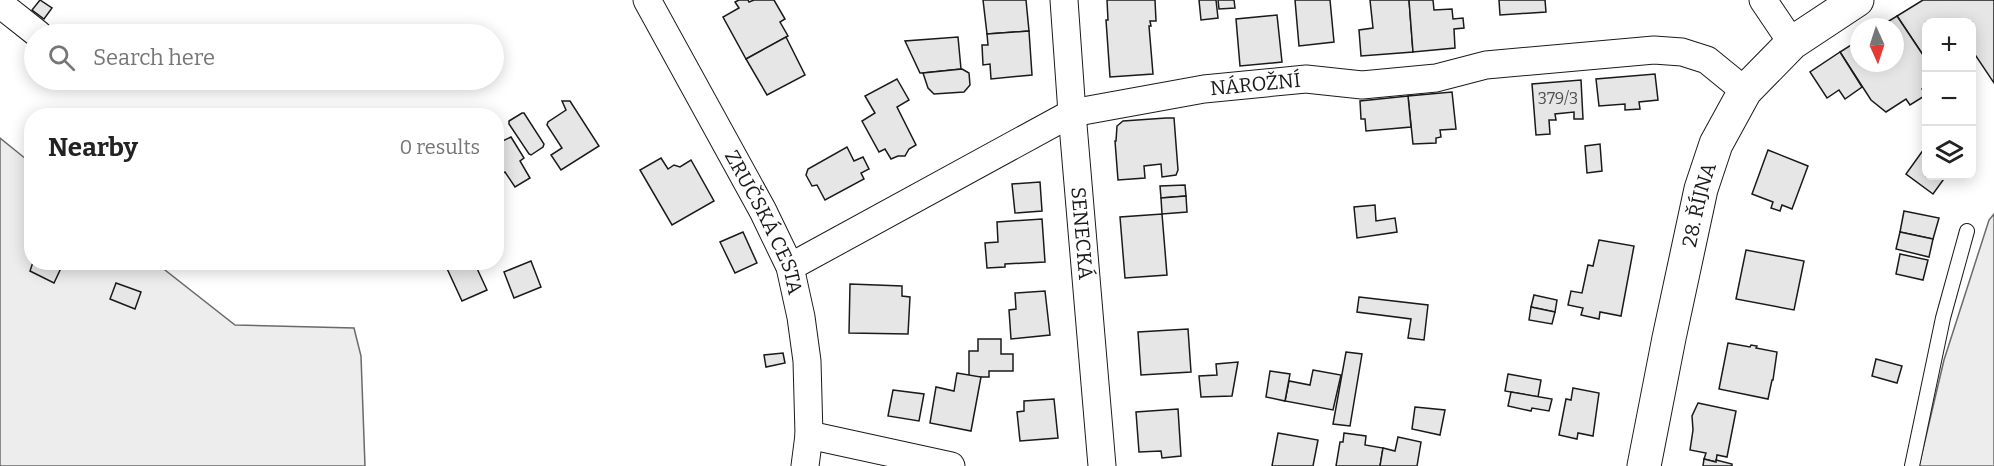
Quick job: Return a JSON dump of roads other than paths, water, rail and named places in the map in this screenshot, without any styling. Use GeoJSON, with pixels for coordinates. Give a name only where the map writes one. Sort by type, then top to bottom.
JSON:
{"type":"FeatureCollection","features":[{"type":"Feature","properties":{"kind":"main road","name":"28. ŘÍJNA"},"geometry":{"type":"LineString","coordinates":[[1644,466],[1701,189],[1716,144],[1745,91],[1792,43],[1857,0]]}},
{"type":"Feature","properties":{"kind":"street","name":"ZRUČSKÁ CESTA"},"geometry":{"type":"LineString","coordinates":[[647,0],[763,211],[790,267],[801,316],[807,361],[809,435],[806,466]]}},
{"type":"Feature","properties":{"kind":"street","name":"SENECKÁ"},"geometry":{"type":"LineString","coordinates":[[1064,0],[1102,466]]}},
{"type":"Feature","properties":{"kind":"street"},"geometry":{"type":"LineString","coordinates":[[1763,0],[1792,43]]}},
{"type":"Feature","properties":{"kind":"street"},"geometry":{"type":"LineString","coordinates":[[0,4],[25,24]]}},
{"type":"Feature","properties":{"kind":"street","name":"NÁROŽNÍ"},"geometry":{"type":"LineString","coordinates":[[790,267],[1072,113],[1204,89],[1306,79],[1362,85],[1436,78],[1486,64],[1654,50],[1682,52],[1707,60],[1745,91]]}},
{"type":"Feature","properties":{"kind":"street"},"geometry":{"type":"LineString","coordinates":[[809,435],[951,466]]}},
{"type":"Feature","properties":{"kind":"lane"},"geometry":{"type":"LineString","coordinates":[[1912,466],[1943,318],[1967,231]]}}]}
